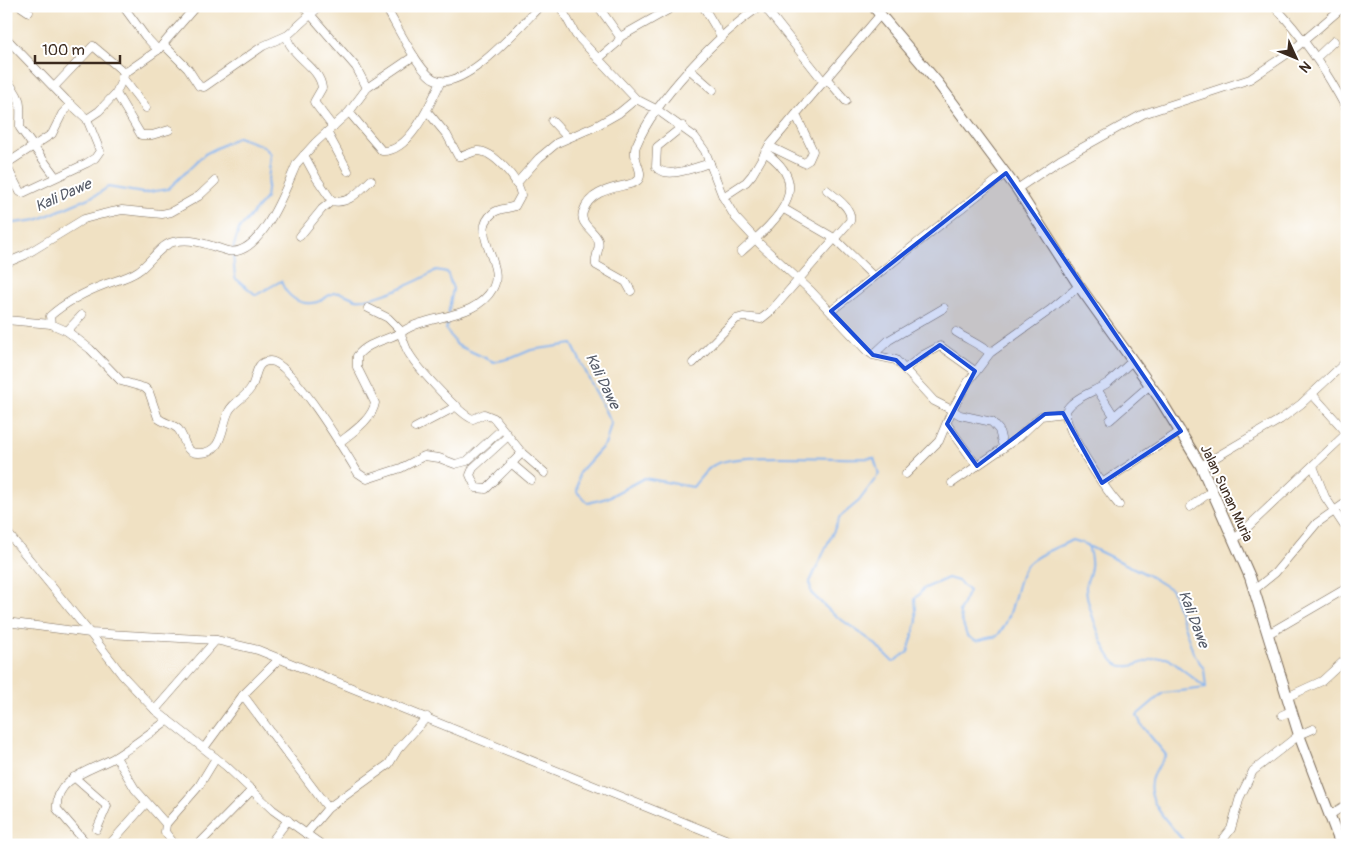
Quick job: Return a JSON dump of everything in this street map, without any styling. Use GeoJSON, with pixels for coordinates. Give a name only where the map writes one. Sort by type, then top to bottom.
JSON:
{"type":"FeatureCollection","features":[{"type":"Feature","properties":{"kind":"main road","name":"Jalan Sunan Muria"},"geometry":{"type":"LineString","coordinates":[[873,6],[938,83],[1006,173],[1079,286],[1181,431],[1201,466],[1235,539],[1254,590],[1287,697],[1287,713],[1299,735],[1341,845]]}},
{"type":"Feature","properties":{"kind":"street"},"geometry":{"type":"LineString","coordinates":[[20,6],[29,12]]}},
{"type":"Feature","properties":{"kind":"street"},"geometry":{"type":"LineString","coordinates":[[123,6],[145,36],[188,70],[199,86],[204,87],[263,46],[288,35],[320,6]]}},
{"type":"Feature","properties":{"kind":"street"},"geometry":{"type":"LineString","coordinates":[[87,119],[99,111],[116,93],[124,75],[161,47],[196,6]]}},
{"type":"Feature","properties":{"kind":"street"},"geometry":{"type":"LineString","coordinates":[[303,6],[356,67],[367,88]]}},
{"type":"Feature","properties":{"kind":"street"},"geometry":{"type":"LineString","coordinates":[[386,6],[414,56],[433,79],[447,82],[471,72],[540,6]]}},
{"type":"Feature","properties":{"kind":"street"},"geometry":{"type":"LineString","coordinates":[[560,6],[576,35],[636,99],[656,109],[695,137],[705,151],[723,197],[735,217],[831,311],[846,330],[873,355],[896,360],[934,401],[960,415],[992,422],[999,430],[1004,447]]}},
{"type":"Feature","properties":{"kind":"street"},"geometry":{"type":"LineString","coordinates":[[598,6],[620,37]]}},
{"type":"Feature","properties":{"kind":"street"},"geometry":{"type":"LineString","coordinates":[[598,59],[612,48],[620,37],[675,6]]}},
{"type":"Feature","properties":{"kind":"street"},"geometry":{"type":"LineString","coordinates":[[703,6],[722,38]]}},
{"type":"Feature","properties":{"kind":"street"},"geometry":{"type":"LineString","coordinates":[[632,291],[626,282],[596,266],[595,261],[600,249],[598,240],[583,222],[582,213],[586,206],[602,192],[618,185],[634,183],[639,179],[640,173],[634,159],[636,148],[656,109],[690,70],[722,38],[763,6],[825,81],[846,101]]}},
{"type":"Feature","properties":{"kind":"street"},"geometry":{"type":"LineString","coordinates":[[1274,6],[1304,40],[1332,81],[1347,110]]}},
{"type":"Feature","properties":{"kind":"street"},"geometry":{"type":"LineString","coordinates":[[1017,189],[1060,160],[1143,114],[1250,79],[1271,66],[1344,6]]}},
{"type":"Feature","properties":{"kind":"street"},"geometry":{"type":"LineString","coordinates":[[723,197],[746,182],[767,149],[880,15]]}},
{"type":"Feature","properties":{"kind":"street"},"geometry":{"type":"LineString","coordinates":[[288,35],[289,44],[319,78],[322,88],[314,102],[330,130],[348,171]]}},
{"type":"Feature","properties":{"kind":"street"},"geometry":{"type":"LineString","coordinates":[[6,38],[87,119],[100,152],[88,163],[55,176],[23,193],[20,192],[6,165],[52,134],[62,114],[71,104]]}},
{"type":"Feature","properties":{"kind":"street"},"geometry":{"type":"LineString","coordinates":[[1316,58],[1334,41]]}},
{"type":"Feature","properties":{"kind":"street"},"geometry":{"type":"LineString","coordinates":[[54,87],[93,46],[102,52],[124,75],[146,108]]}},
{"type":"Feature","properties":{"kind":"street"},"geometry":{"type":"LineString","coordinates":[[51,324],[50,316],[64,304],[81,294],[128,277],[141,270],[170,243],[193,240],[233,251],[247,248],[266,227],[297,163],[349,112],[367,88],[414,56]]}},
{"type":"Feature","properties":{"kind":"street"},"geometry":{"type":"LineString","coordinates":[[690,70],[713,90]]}},
{"type":"Feature","properties":{"kind":"street"},"geometry":{"type":"LineString","coordinates":[[6,80],[17,92],[22,112],[20,128],[55,176]]}},
{"type":"Feature","properties":{"kind":"street"},"geometry":{"type":"LineString","coordinates":[[349,112],[374,144],[385,152],[394,148],[410,134],[427,111],[441,81]]}},
{"type":"Feature","properties":{"kind":"street"},"geometry":{"type":"LineString","coordinates":[[116,93],[141,135],[152,135],[168,130]]}},
{"type":"Feature","properties":{"kind":"street"},"geometry":{"type":"LineString","coordinates":[[516,184],[539,158],[567,137],[596,126],[619,113],[636,99]]}},
{"type":"Feature","properties":{"kind":"street"},"geometry":{"type":"LineString","coordinates":[[339,444],[367,419],[375,403],[357,367],[357,356],[366,347],[426,321],[454,315],[478,304],[493,290],[496,267],[485,241],[485,232],[493,213],[515,206],[520,199],[520,190],[504,168],[487,152],[477,151],[463,157],[458,156],[447,134],[427,111]]}},
{"type":"Feature","properties":{"kind":"street"},"geometry":{"type":"LineString","coordinates":[[767,149],[804,163],[809,160],[813,151],[796,115]]}},
{"type":"Feature","properties":{"kind":"street"},"geometry":{"type":"LineString","coordinates":[[552,121],[567,137]]}},
{"type":"Feature","properties":{"kind":"street"},"geometry":{"type":"LineString","coordinates":[[682,126],[657,147],[656,167],[664,173],[676,172],[710,163]]}},
{"type":"Feature","properties":{"kind":"street"},"geometry":{"type":"LineString","coordinates":[[741,252],[784,209],[790,188],[790,180],[782,165],[767,149]]}},
{"type":"Feature","properties":{"kind":"street"},"geometry":{"type":"LineString","coordinates":[[304,155],[332,201],[340,203],[347,200],[371,180]]}},
{"type":"Feature","properties":{"kind":"street"},"geometry":{"type":"LineString","coordinates":[[831,311],[1006,173]]}},
{"type":"Feature","properties":{"kind":"street"},"geometry":{"type":"LineString","coordinates":[[6,262],[25,255],[84,219],[93,216],[122,210],[162,214],[171,212],[199,196],[215,180]]}},
{"type":"Feature","properties":{"kind":"street"},"geometry":{"type":"LineString","coordinates":[[693,363],[736,319],[743,317],[753,320],[765,316],[851,217],[848,209],[827,190]]}},
{"type":"Feature","properties":{"kind":"street"},"geometry":{"type":"LineString","coordinates":[[300,236],[322,209],[332,201]]}},
{"type":"Feature","properties":{"kind":"street"},"geometry":{"type":"LineString","coordinates":[[784,209],[834,238],[874,277]]}},
{"type":"Feature","properties":{"kind":"street"},"geometry":{"type":"LineString","coordinates":[[906,474],[939,441],[948,424],[952,410],[975,371],[990,353],[1050,310],[1079,286]]}},
{"type":"Feature","properties":{"kind":"street"},"geometry":{"type":"LineString","coordinates":[[368,308],[383,315],[401,332],[409,354],[433,383],[468,418],[489,414],[507,437],[544,473]]}},
{"type":"Feature","properties":{"kind":"street"},"geometry":{"type":"LineString","coordinates":[[873,355],[889,340],[944,308]]}},
{"type":"Feature","properties":{"kind":"street"},"geometry":{"type":"LineString","coordinates":[[67,331],[82,315]]}},
{"type":"Feature","properties":{"kind":"street"},"geometry":{"type":"LineString","coordinates":[[6,320],[51,324],[67,331],[90,350],[121,381],[145,388],[150,392],[158,418],[176,427],[185,446],[197,453],[205,452],[219,442],[230,408],[252,387],[258,368],[264,362],[269,361],[276,362],[287,369],[302,387],[358,474],[367,479],[401,468],[424,456],[461,464],[467,462],[502,429]]}},
{"type":"Feature","properties":{"kind":"street"},"geometry":{"type":"LineString","coordinates":[[956,332],[970,341],[977,342],[990,353]]}},
{"type":"Feature","properties":{"kind":"street"},"geometry":{"type":"LineString","coordinates":[[905,369],[923,355],[940,346],[975,371]]}},
{"type":"Feature","properties":{"kind":"street"},"geometry":{"type":"LineString","coordinates":[[1201,466],[1281,419],[1312,394],[1347,361]]}},
{"type":"Feature","properties":{"kind":"street"},"geometry":{"type":"LineString","coordinates":[[1119,505],[1102,483],[1073,437],[1065,419],[1066,413],[1072,404],[1097,390],[1132,362]]}},
{"type":"Feature","properties":{"kind":"street"},"geometry":{"type":"LineString","coordinates":[[1097,390],[1112,418],[1150,385]]}},
{"type":"Feature","properties":{"kind":"street"},"geometry":{"type":"LineString","coordinates":[[1235,539],[1347,433],[1312,394]]}},
{"type":"Feature","properties":{"kind":"street"},"geometry":{"type":"LineString","coordinates":[[415,428],[457,406]]}},
{"type":"Feature","properties":{"kind":"street"},"geometry":{"type":"LineString","coordinates":[[952,482],[1019,437],[1041,416],[1066,413]]}},
{"type":"Feature","properties":{"kind":"street"},"geometry":{"type":"LineString","coordinates":[[948,424],[977,466]]}},
{"type":"Feature","properties":{"kind":"street"},"geometry":{"type":"LineString","coordinates":[[1102,483],[1181,431]]}},
{"type":"Feature","properties":{"kind":"street"},"geometry":{"type":"LineString","coordinates":[[507,437],[472,468],[470,475],[476,488],[486,489],[522,453]]}},
{"type":"Feature","properties":{"kind":"street"},"geometry":{"type":"LineString","coordinates":[[512,464],[531,480]]}},
{"type":"Feature","properties":{"kind":"street"},"geometry":{"type":"LineString","coordinates":[[1313,466],[1322,491],[1347,530]]}},
{"type":"Feature","properties":{"kind":"street"},"geometry":{"type":"LineString","coordinates":[[1190,507],[1213,490]]}},
{"type":"Feature","properties":{"kind":"street"},"geometry":{"type":"LineString","coordinates":[[1254,590],[1275,573],[1317,523],[1347,502]]}},
{"type":"Feature","properties":{"kind":"street"},"geometry":{"type":"LineString","coordinates":[[6,531],[123,676],[155,710],[204,748],[288,820],[322,845]]}},
{"type":"Feature","properties":{"kind":"street"},"geometry":{"type":"LineString","coordinates":[[1268,634],[1346,589]]}},
{"type":"Feature","properties":{"kind":"street"},"geometry":{"type":"LineString","coordinates":[[6,622],[90,633],[216,640],[258,650],[740,845]]}},
{"type":"Feature","properties":{"kind":"street"},"geometry":{"type":"LineString","coordinates":[[155,710],[216,640]]}},
{"type":"Feature","properties":{"kind":"street"},"geometry":{"type":"LineString","coordinates":[[204,748],[243,695],[280,658]]}},
{"type":"Feature","properties":{"kind":"street"},"geometry":{"type":"LineString","coordinates":[[1287,697],[1322,681],[1347,658]]}},
{"type":"Feature","properties":{"kind":"street"},"geometry":{"type":"LineString","coordinates":[[243,695],[328,808]]}},
{"type":"Feature","properties":{"kind":"street"},"geometry":{"type":"LineString","coordinates":[[306,834],[328,808],[389,764],[398,749],[427,717]]}},
{"type":"Feature","properties":{"kind":"street"},"geometry":{"type":"LineString","coordinates":[[88,845],[57,809],[56,803],[62,788],[74,777],[116,757],[168,720]]}},
{"type":"Feature","properties":{"kind":"street"},"geometry":{"type":"LineString","coordinates":[[1219,845],[1231,830],[1249,775],[1299,735],[1314,729]]}},
{"type":"Feature","properties":{"kind":"street"},"geometry":{"type":"LineString","coordinates":[[116,757],[146,803],[166,824]]}},
{"type":"Feature","properties":{"kind":"street"},"geometry":{"type":"LineString","coordinates":[[175,845],[165,832],[166,824],[198,786],[216,758]]}},
{"type":"Feature","properties":{"kind":"street"},"geometry":{"type":"LineString","coordinates":[[74,777],[107,806],[97,829]]}},
{"type":"Feature","properties":{"kind":"street"},"geometry":{"type":"LineString","coordinates":[[198,845],[252,790]]}},
{"type":"Feature","properties":{"kind":"street"},"geometry":{"type":"LineString","coordinates":[[109,845],[146,803]]}},
{"type":"Feature","properties":{"kind":"street"},"geometry":{"type":"LineString","coordinates":[[1330,815],[1347,804]]}},
{"type":"Feature","properties":{"kind":"street"},"geometry":{"type":"LineString","coordinates":[[269,845],[288,820]]}},
{"type":"Feature","properties":{"kind":"highlighted area"},"geometry":{"type":"Polygon","coordinates":[[[1006,173],[1181,431],[1102,483],[1063,413],[1045,414],[977,466],[947,424],[975,371],[940,345],[905,369],[896,360],[873,355],[831,311],[1006,173]]]}},
{"type":"Feature","properties":{"kind":"waterway","name":"Kali Dawe"},"geometry":{"type":"LineString","coordinates":[[6,224],[37,220],[98,194],[108,187],[143,193],[168,189],[205,154],[238,137],[263,146],[271,154],[266,198],[239,229],[233,249]]}},
{"type":"Feature","properties":{"kind":"waterway","name":"Kali Dawe"},"geometry":{"type":"LineString","coordinates":[[233,254],[235,278],[256,295],[281,281],[290,296],[299,302],[305,303],[317,302],[337,293],[343,293],[356,299],[374,297],[409,284],[436,270],[447,272],[453,289],[448,314]]}},
{"type":"Feature","properties":{"kind":"waterway","name":"Kali Dawe"},"geometry":{"type":"LineString","coordinates":[[448,318],[446,330],[457,345],[494,362],[512,358],[531,350],[572,344],[611,423],[606,443],[579,473],[577,492],[588,503],[607,498],[644,478],[693,487],[705,472],[714,465],[745,458],[874,458],[879,474],[859,501],[840,517],[810,582],[811,593],[832,613],[873,642],[893,662],[908,652],[917,621],[915,599],[923,589],[948,578],[958,581],[969,591],[959,612],[967,636],[976,641],[997,636],[1004,627],[1025,568],[1040,555],[1072,540],[1088,545],[1091,565],[1086,585],[1087,594],[1101,640],[1112,659],[1117,664],[1123,666],[1136,665],[1156,659],[1169,659],[1206,688]]}},
{"type":"Feature","properties":{"kind":"waterway","name":"Kali Dawe"},"geometry":{"type":"LineString","coordinates":[[1088,546],[1146,574],[1172,590],[1193,652],[1204,669],[1206,688]]}},
{"type":"Feature","properties":{"kind":"waterway","name":"Kali Dawe"},"geometry":{"type":"LineString","coordinates":[[1187,845],[1160,813],[1151,794],[1150,784],[1153,775],[1166,755],[1142,726],[1137,715],[1163,693],[1206,688]]}},
{"type":"Feature","properties":{"kind":"waterway"},"geometry":{"type":"LineString","coordinates":[[6,840],[14,845]]}}]}
